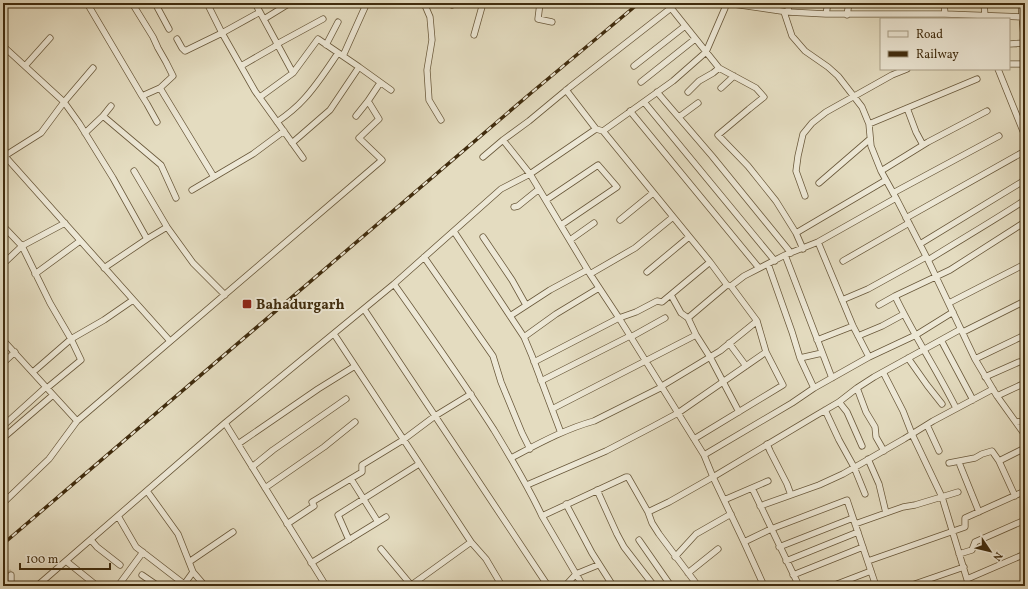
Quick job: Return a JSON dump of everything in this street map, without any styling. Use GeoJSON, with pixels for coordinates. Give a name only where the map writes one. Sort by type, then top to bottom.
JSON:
{"type":"FeatureCollection","features":[{"type":"Feature","properties":{"kind":"street"},"geometry":{"type":"LineString","coordinates":[[87,3],[157,122]]}},
{"type":"Feature","properties":{"kind":"street"},"geometry":{"type":"LineString","coordinates":[[132,3],[153,37],[173,76],[160,88],[142,96]]}},
{"type":"Feature","properties":{"kind":"street"},"geometry":{"type":"LineString","coordinates":[[155,3],[169,29]]}},
{"type":"Feature","properties":{"kind":"street"},"geometry":{"type":"LineString","coordinates":[[207,3],[222,33],[260,97],[303,158]]}},
{"type":"Feature","properties":{"kind":"street"},"geometry":{"type":"LineString","coordinates":[[255,3],[293,73]]}},
{"type":"Feature","properties":{"kind":"street"},"geometry":{"type":"LineString","coordinates":[[264,19],[290,3]]}},
{"type":"Feature","properties":{"kind":"street"},"geometry":{"type":"LineString","coordinates":[[424,3],[430,17],[432,40],[427,70],[429,100],[441,120]]}},
{"type":"Feature","properties":{"kind":"street"},"geometry":{"type":"LineString","coordinates":[[474,35],[483,3]]}},
{"type":"Feature","properties":{"kind":"street"},"geometry":{"type":"LineString","coordinates":[[540,3],[538,19],[552,22]]}},
{"type":"Feature","properties":{"kind":"street"},"geometry":{"type":"LineString","coordinates":[[603,131],[673,81],[706,52],[726,3],[786,12],[847,15],[946,14],[1024,17]]}},
{"type":"Feature","properties":{"kind":"street"},"geometry":{"type":"LineString","coordinates":[[789,3],[786,12],[792,36],[805,51],[838,76],[862,107],[869,124],[871,146],[881,171],[908,220],[975,359],[997,396],[1025,435]]}},
{"type":"Feature","properties":{"kind":"street"},"geometry":{"type":"LineString","coordinates":[[826,14],[828,3]]}},
{"type":"Feature","properties":{"kind":"street"},"geometry":{"type":"LineString","coordinates":[[847,15],[849,3]]}},
{"type":"Feature","properties":{"kind":"street"},"geometry":{"type":"LineString","coordinates":[[944,3],[946,14]]}},
{"type":"Feature","properties":{"kind":"street"},"geometry":{"type":"LineString","coordinates":[[984,3],[985,16]]}},
{"type":"Feature","properties":{"kind":"street"},"geometry":{"type":"LineString","coordinates":[[1021,3],[1024,17],[1025,50]]}},
{"type":"Feature","properties":{"kind":"street"},"geometry":{"type":"LineString","coordinates":[[483,157],[671,5],[685,26],[719,68],[756,88],[764,97],[718,135],[748,166],[776,201],[796,233],[803,249]]}},
{"type":"Feature","properties":{"kind":"street"},"geometry":{"type":"LineString","coordinates":[[277,122],[290,113],[304,99],[341,55],[365,7]]}},
{"type":"Feature","properties":{"kind":"street"},"geometry":{"type":"LineString","coordinates":[[177,39],[185,51],[260,12]]}},
{"type":"Feature","properties":{"kind":"street"},"geometry":{"type":"LineString","coordinates":[[241,66],[323,19]]}},
{"type":"Feature","properties":{"kind":"street"},"geometry":{"type":"LineString","coordinates":[[326,45],[338,22]]}},
{"type":"Feature","properties":{"kind":"street"},"geometry":{"type":"LineString","coordinates":[[634,66],[685,26]]}},
{"type":"Feature","properties":{"kind":"street"},"geometry":{"type":"LineString","coordinates":[[25,66],[50,38]]}},
{"type":"Feature","properties":{"kind":"street"},"geometry":{"type":"LineString","coordinates":[[260,97],[293,73],[318,39],[391,90]]}},
{"type":"Feature","properties":{"kind":"street"},"geometry":{"type":"LineString","coordinates":[[641,82],[695,39]]}},
{"type":"Feature","properties":{"kind":"street"},"geometry":{"type":"LineString","coordinates":[[1010,44],[1024,43]]}},
{"type":"Feature","properties":{"kind":"street"},"geometry":{"type":"LineString","coordinates":[[3,46],[64,102],[113,178],[147,239]]}},
{"type":"Feature","properties":{"kind":"street"},"geometry":{"type":"LineString","coordinates":[[1010,64],[1025,64]]}},
{"type":"Feature","properties":{"kind":"street"},"geometry":{"type":"LineString","coordinates":[[292,143],[330,110],[359,67]]}},
{"type":"Feature","properties":{"kind":"street"},"geometry":{"type":"LineString","coordinates":[[93,68],[41,132],[4,156],[170,341]]}},
{"type":"Feature","properties":{"kind":"street"},"geometry":{"type":"LineString","coordinates":[[688,92],[699,81],[719,68]]}},
{"type":"Feature","properties":{"kind":"street"},"geometry":{"type":"LineString","coordinates":[[805,196],[796,171],[803,134],[826,112],[892,75],[904,70]]}},
{"type":"Feature","properties":{"kind":"street"},"geometry":{"type":"LineString","coordinates":[[998,70],[1025,136]]}},
{"type":"Feature","properties":{"kind":"street"},"geometry":{"type":"LineString","coordinates":[[721,88],[734,76]]}},
{"type":"Feature","properties":{"kind":"street"},"geometry":{"type":"LineString","coordinates":[[869,124],[977,79]]}},
{"type":"Feature","properties":{"kind":"street"},"geometry":{"type":"LineString","coordinates":[[356,116],[380,83]]}},
{"type":"Feature","properties":{"kind":"street"},"geometry":{"type":"LineString","coordinates":[[160,88],[214,177]]}},
{"type":"Feature","properties":{"kind":"street"},"geometry":{"type":"LineString","coordinates":[[566,90],[596,129],[603,131],[757,321],[766,352],[783,385],[694,439]]}},
{"type":"Feature","properties":{"kind":"street"},"geometry":{"type":"LineString","coordinates":[[657,92],[712,156],[788,254],[832,378]]}},
{"type":"Feature","properties":{"kind":"street"},"geometry":{"type":"LineString","coordinates":[[3,503],[49,459],[77,421],[382,160],[359,138],[379,119],[368,101]]}},
{"type":"Feature","properties":{"kind":"street"},"geometry":{"type":"LineString","coordinates":[[644,102],[774,261]]}},
{"type":"Feature","properties":{"kind":"street"},"geometry":{"type":"LineString","coordinates":[[679,118],[698,104]]}},
{"type":"Feature","properties":{"kind":"street"},"geometry":{"type":"LineString","coordinates":[[85,133],[111,106]]}},
{"type":"Feature","properties":{"kind":"street"},"geometry":{"type":"LineString","coordinates":[[908,108],[916,132],[923,145]]}},
{"type":"Feature","properties":{"kind":"street"},"geometry":{"type":"LineString","coordinates":[[630,111],[759,268]]}},
{"type":"Feature","properties":{"kind":"street"},"geometry":{"type":"LineString","coordinates":[[881,171],[923,145],[987,111]]}},
{"type":"Feature","properties":{"kind":"street"},"geometry":{"type":"LineString","coordinates":[[103,116],[161,165],[176,198]]}},
{"type":"Feature","properties":{"kind":"street"},"geometry":{"type":"LineString","coordinates":[[37,586],[225,423],[394,284],[501,189],[530,174],[596,129]]}},
{"type":"Feature","properties":{"kind":"street"},"geometry":{"type":"LineString","coordinates":[[192,190],[253,154],[284,131]]}},
{"type":"Feature","properties":{"kind":"street"},"geometry":{"type":"LineString","coordinates":[[688,318],[744,276],[788,254],[818,242],[895,195],[999,136]]}},
{"type":"Feature","properties":{"kind":"street"},"geometry":{"type":"LineString","coordinates":[[819,183],[870,139]]}},
{"type":"Feature","properties":{"kind":"street"},"geometry":{"type":"LineString","coordinates":[[503,140],[530,174],[589,272],[704,455],[764,586]]}},
{"type":"Feature","properties":{"kind":"street"},"geometry":{"type":"LineString","coordinates":[[843,261],[908,220],[1025,151]]}},
{"type":"Feature","properties":{"kind":"street"},"geometry":{"type":"LineString","coordinates":[[546,200],[598,165],[618,187],[561,225]]}},
{"type":"Feature","properties":{"kind":"street"},"geometry":{"type":"LineString","coordinates":[[134,171],[167,227],[193,263],[224,295]]}},
{"type":"Feature","properties":{"kind":"street"},"geometry":{"type":"LineString","coordinates":[[796,233],[886,180]]}},
{"type":"Feature","properties":{"kind":"street"},"geometry":{"type":"LineString","coordinates":[[920,244],[1025,180]]}},
{"type":"Feature","properties":{"kind":"street"},"geometry":{"type":"LineString","coordinates":[[514,207],[518,206],[539,189]]}},
{"type":"Feature","properties":{"kind":"street"},"geometry":{"type":"LineString","coordinates":[[620,220],[653,193]]}},
{"type":"Feature","properties":{"kind":"street"},"geometry":{"type":"LineString","coordinates":[[842,300],[868,289],[927,259],[996,220],[1025,200]]}},
{"type":"Feature","properties":{"kind":"street"},"geometry":{"type":"LineString","coordinates":[[510,316],[550,290],[635,248],[673,217]]}},
{"type":"Feature","properties":{"kind":"street"},"geometry":{"type":"LineString","coordinates":[[878,305],[950,270],[1025,222]]}},
{"type":"Feature","properties":{"kind":"street"},"geometry":{"type":"LineString","coordinates":[[3,264],[22,246],[65,223]]}},
{"type":"Feature","properties":{"kind":"street"},"geometry":{"type":"LineString","coordinates":[[570,240],[594,223]]}},
{"type":"Feature","properties":{"kind":"street"},"geometry":{"type":"LineString","coordinates":[[3,226],[22,246],[50,303],[81,360],[3,426]]}},
{"type":"Feature","properties":{"kind":"street"},"geometry":{"type":"LineString","coordinates":[[104,268],[167,227]]}},
{"type":"Feature","properties":{"kind":"street"},"geometry":{"type":"LineString","coordinates":[[455,233],[524,338],[561,433]]}},
{"type":"Feature","properties":{"kind":"street"},"geometry":{"type":"LineString","coordinates":[[483,237],[512,280],[526,305]]}},
{"type":"Feature","properties":{"kind":"street"},"geometry":{"type":"LineString","coordinates":[[647,272],[689,237]]}},
{"type":"Feature","properties":{"kind":"street"},"geometry":{"type":"LineString","coordinates":[[35,274],[80,241]]}},
{"type":"Feature","properties":{"kind":"street"},"geometry":{"type":"LineString","coordinates":[[818,242],[853,326],[869,357]]}},
{"type":"Feature","properties":{"kind":"street"},"geometry":{"type":"LineString","coordinates":[[424,257],[493,356],[500,382],[530,448]]}},
{"type":"Feature","properties":{"kind":"street"},"geometry":{"type":"LineString","coordinates":[[534,362],[619,318],[636,312],[657,301],[662,302],[710,262]]}},
{"type":"Feature","properties":{"kind":"street"},"geometry":{"type":"LineString","coordinates":[[768,264],[800,358],[814,388]]}},
{"type":"Feature","properties":{"kind":"street"},"geometry":{"type":"LineString","coordinates":[[949,303],[1025,264]]}},
{"type":"Feature","properties":{"kind":"street"},"geometry":{"type":"LineString","coordinates":[[394,284],[471,394],[527,485],[542,516],[583,586]]}},
{"type":"Feature","properties":{"kind":"street"},"geometry":{"type":"LineString","coordinates":[[524,338],[556,314],[599,288]]}},
{"type":"Feature","properties":{"kind":"street"},"geometry":{"type":"LineString","coordinates":[[671,295],[681,313],[688,318],[739,412]]}},
{"type":"Feature","properties":{"kind":"street"},"geometry":{"type":"LineString","coordinates":[[895,296],[956,408]]}},
{"type":"Feature","properties":{"kind":"street"},"geometry":{"type":"LineString","coordinates":[[33,372],[71,340],[133,300]]}},
{"type":"Feature","properties":{"kind":"street"},"geometry":{"type":"LineString","coordinates":[[648,512],[713,477],[839,402],[874,377],[924,349],[1025,301]]}},
{"type":"Feature","properties":{"kind":"street"},"geometry":{"type":"LineString","coordinates":[[364,309],[548,586]]}},
{"type":"Feature","properties":{"kind":"street"},"geometry":{"type":"LineString","coordinates":[[704,455],[814,388],[869,357],[916,335],[953,312]]}},
{"type":"Feature","properties":{"kind":"street"},"geometry":{"type":"LineString","coordinates":[[858,336],[882,326],[904,314]]}},
{"type":"Feature","properties":{"kind":"street"},"geometry":{"type":"LineString","coordinates":[[541,381],[665,318]]}},
{"type":"Feature","properties":{"kind":"street"},"geometry":{"type":"LineString","coordinates":[[511,458],[561,433],[594,421],[662,386],[720,351],[757,321]]}},
{"type":"Feature","properties":{"kind":"street"},"geometry":{"type":"LineString","coordinates":[[818,340],[853,326]]}},
{"type":"Feature","properties":{"kind":"street"},"geometry":{"type":"LineString","coordinates":[[334,334],[471,542],[486,559],[502,586]]}},
{"type":"Feature","properties":{"kind":"street"},"geometry":{"type":"LineString","coordinates":[[552,409],[696,335]]}},
{"type":"Feature","properties":{"kind":"street"},"geometry":{"type":"LineString","coordinates":[[975,359],[1025,335]]}},
{"type":"Feature","properties":{"kind":"street"},"geometry":{"type":"LineString","coordinates":[[3,340],[77,421]]}},
{"type":"Feature","properties":{"kind":"street"},"geometry":{"type":"LineString","coordinates":[[941,340],[973,400]]}},
{"type":"Feature","properties":{"kind":"street"},"geometry":{"type":"LineString","coordinates":[[729,343],[746,366]]}},
{"type":"Feature","properties":{"kind":"street"},"geometry":{"type":"LineString","coordinates":[[3,363],[15,352]]}},
{"type":"Feature","properties":{"kind":"street"},"geometry":{"type":"LineString","coordinates":[[527,485],[606,451],[678,413],[766,352]]}},
{"type":"Feature","properties":{"kind":"street"},"geometry":{"type":"LineString","coordinates":[[800,358],[822,353]]}},
{"type":"Feature","properties":{"kind":"street"},"geometry":{"type":"LineString","coordinates":[[908,358],[942,404]]}},
{"type":"Feature","properties":{"kind":"street"},"geometry":{"type":"LineString","coordinates":[[985,377],[1019,362]]}},
{"type":"Feature","properties":{"kind":"street"},"geometry":{"type":"LineString","coordinates":[[238,444],[318,388],[355,366]]}},
{"type":"Feature","properties":{"kind":"street"},"geometry":{"type":"LineString","coordinates":[[883,372],[903,411],[912,434],[942,497],[969,586]]}},
{"type":"Feature","properties":{"kind":"street"},"geometry":{"type":"LineString","coordinates":[[997,396],[1025,383]]}},
{"type":"Feature","properties":{"kind":"street"},"geometry":{"type":"LineString","coordinates":[[857,388],[866,412],[874,427],[876,437],[884,450]]}},
{"type":"Feature","properties":{"kind":"street"},"geometry":{"type":"LineString","coordinates":[[760,506],[843,474],[956,408],[993,389]]}},
{"type":"Feature","properties":{"kind":"street"},"geometry":{"type":"LineString","coordinates":[[287,524],[314,506],[312,502],[362,472],[362,465],[404,440],[435,416],[471,394]]}},
{"type":"Feature","properties":{"kind":"street"},"geometry":{"type":"LineString","coordinates":[[3,438],[54,395]]}},
{"type":"Feature","properties":{"kind":"street"},"geometry":{"type":"LineString","coordinates":[[252,467],[273,450],[346,399]]}},
{"type":"Feature","properties":{"kind":"street"},"geometry":{"type":"LineString","coordinates":[[839,402],[847,412],[862,446]]}},
{"type":"Feature","properties":{"kind":"street"},"geometry":{"type":"LineString","coordinates":[[825,410],[854,468],[865,494]]}},
{"type":"Feature","properties":{"kind":"street"},"geometry":{"type":"LineString","coordinates":[[1016,422],[1025,421]]}},
{"type":"Feature","properties":{"kind":"street"},"geometry":{"type":"LineString","coordinates":[[265,488],[324,447],[355,422]]}},
{"type":"Feature","properties":{"kind":"street"},"geometry":{"type":"LineString","coordinates":[[225,423],[326,586]]}},
{"type":"Feature","properties":{"kind":"street"},"geometry":{"type":"LineString","coordinates":[[927,425],[939,451]]}},
{"type":"Feature","properties":{"kind":"street"},"geometry":{"type":"LineString","coordinates":[[767,444],[791,495]]}},
{"type":"Feature","properties":{"kind":"street"},"geometry":{"type":"LineString","coordinates":[[999,461],[1025,448]]}},
{"type":"Feature","properties":{"kind":"street"},"geometry":{"type":"LineString","coordinates":[[949,463],[975,458],[992,451],[999,461],[1015,496]]}},
{"type":"Feature","properties":{"kind":"street"},"geometry":{"type":"LineString","coordinates":[[868,459],[879,484],[886,513]]}},
{"type":"Feature","properties":{"kind":"street"},"geometry":{"type":"LineString","coordinates":[[349,540],[338,515],[419,464]]}},
{"type":"Feature","properties":{"kind":"street"},"geometry":{"type":"LineString","coordinates":[[960,465],[979,512]]}},
{"type":"Feature","properties":{"kind":"street"},"geometry":{"type":"LineString","coordinates":[[542,516],[628,477],[648,512],[652,523],[675,557],[698,586]]}},
{"type":"Feature","properties":{"kind":"street"},"geometry":{"type":"LineString","coordinates":[[351,479],[378,522]]}},
{"type":"Feature","properties":{"kind":"street"},"geometry":{"type":"LineString","coordinates":[[724,500],[768,481]]}},
{"type":"Feature","properties":{"kind":"street"},"geometry":{"type":"LineString","coordinates":[[752,488],[798,586]]}},
{"type":"Feature","properties":{"kind":"street"},"geometry":{"type":"LineString","coordinates":[[597,490],[624,547],[654,586]]}},
{"type":"Feature","properties":{"kind":"street"},"geometry":{"type":"LineString","coordinates":[[147,491],[178,534],[193,572],[205,586]]}},
{"type":"Feature","properties":{"kind":"street"},"geometry":{"type":"LineString","coordinates":[[868,561],[965,527],[965,518],[1025,491]]}},
{"type":"Feature","properties":{"kind":"street"},"geometry":{"type":"LineString","coordinates":[[779,547],[854,521],[958,492]]}},
{"type":"Feature","properties":{"kind":"street"},"geometry":{"type":"LineString","coordinates":[[744,542],[771,529],[846,500],[876,586]]}},
{"type":"Feature","properties":{"kind":"street"},"geometry":{"type":"LineString","coordinates":[[566,504],[598,564],[613,586]]}},
{"type":"Feature","properties":{"kind":"street"},"geometry":{"type":"LineString","coordinates":[[675,557],[696,534],[731,514]]}},
{"type":"Feature","properties":{"kind":"street"},"geometry":{"type":"LineString","coordinates":[[118,516],[136,547],[183,585],[193,572]]}},
{"type":"Feature","properties":{"kind":"street"},"geometry":{"type":"LineString","coordinates":[[311,563],[386,516]]}},
{"type":"Feature","properties":{"kind":"street"},"geometry":{"type":"LineString","coordinates":[[960,554],[972,550],[975,542],[1025,520]]}},
{"type":"Feature","properties":{"kind":"street"},"geometry":{"type":"LineString","coordinates":[[189,562],[233,532]]}},
{"type":"Feature","properties":{"kind":"street"},"geometry":{"type":"LineString","coordinates":[[786,561],[858,532]]}},
{"type":"Feature","properties":{"kind":"street"},"geometry":{"type":"LineString","coordinates":[[90,540],[120,565]]}},
{"type":"Feature","properties":{"kind":"street"},"geometry":{"type":"LineString","coordinates":[[639,540],[671,586]]}},
{"type":"Feature","properties":{"kind":"street"},"geometry":{"type":"LineString","coordinates":[[381,549],[410,586],[471,542]]}},
{"type":"Feature","properties":{"kind":"street"},"geometry":{"type":"LineString","coordinates":[[793,575],[863,547]]}},
{"type":"Feature","properties":{"kind":"street"},"geometry":{"type":"LineString","coordinates":[[688,573],[718,549]]}},
{"type":"Feature","properties":{"kind":"street"},"geometry":{"type":"LineString","coordinates":[[118,586],[143,552]]}},
{"type":"Feature","properties":{"kind":"street"},"geometry":{"type":"LineString","coordinates":[[967,579],[1025,554]]}},
{"type":"Feature","properties":{"kind":"street"},"geometry":{"type":"LineString","coordinates":[[66,561],[97,586]]}},
{"type":"Feature","properties":{"kind":"street"},"geometry":{"type":"LineString","coordinates":[[564,586],[576,574],[598,564]]}},
{"type":"Feature","properties":{"kind":"street"},"geometry":{"type":"LineString","coordinates":[[909,586],[964,567]]}},
{"type":"Feature","properties":{"kind":"street"},"geometry":{"type":"LineString","coordinates":[[832,586],[843,584],[871,571]]}},
{"type":"Feature","properties":{"kind":"street"},"geometry":{"type":"LineString","coordinates":[[142,575],[158,586]]}},
{"type":"Feature","properties":{"kind":"street"},"geometry":{"type":"LineString","coordinates":[[11,576],[11,586]]}},
{"type":"Feature","properties":{"kind":"street"},"geometry":{"type":"LineString","coordinates":[[43,582],[48,586]]}},
{"type":"Feature","properties":{"kind":"street"},"geometry":{"type":"LineString","coordinates":[[1021,586],[1025,584]]}},
{"type":"Feature","properties":{"kind":"tunnel"},"geometry":{"type":"LineString","coordinates":[[3,564],[11,575]]}},
{"type":"Feature","properties":{"kind":"railway"},"geometry":{"type":"LineString","coordinates":[[3,544],[531,93],[639,3]]}},
{"type":"Feature","properties":{"kind":"place","name":"Bahadurgarh"},"geometry":{"type":"Point","coordinates":[247,304]}}]}
